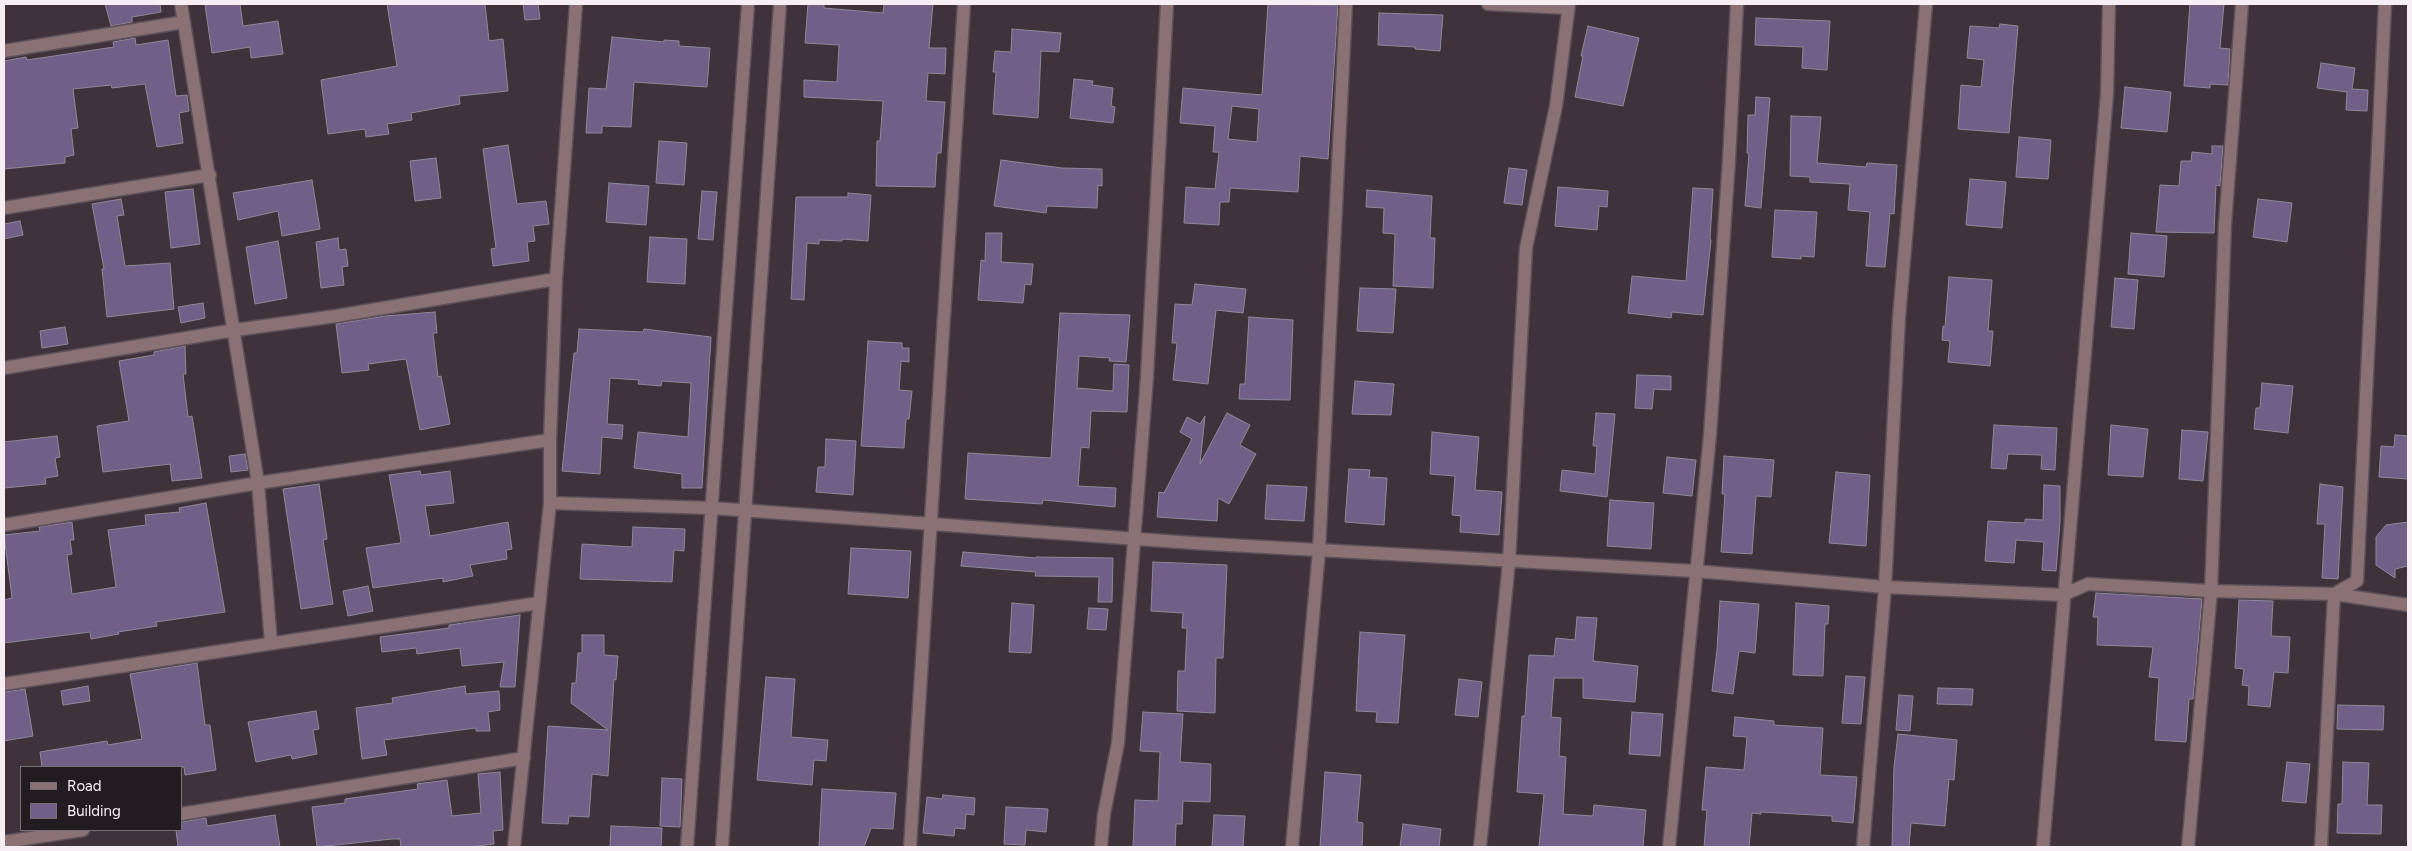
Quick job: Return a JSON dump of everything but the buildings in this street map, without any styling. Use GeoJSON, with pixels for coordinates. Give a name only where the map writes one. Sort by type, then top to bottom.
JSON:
{"type":"FeatureCollection","features":[{"type":"Feature","properties":{"kind":"street"},"geometry":{"type":"LineString","coordinates":[[181,4],[235,330],[258,483],[271,643]]}},
{"type":"Feature","properties":{"kind":"street"},"geometry":{"type":"LineString","coordinates":[[514,847],[550,503],[550,440],[556,279],[576,4]]}},
{"type":"Feature","properties":{"kind":"street"},"geometry":{"type":"LineString","coordinates":[[687,847],[748,4]]}},
{"type":"Feature","properties":{"kind":"street"},"geometry":{"type":"LineString","coordinates":[[722,847],[780,4]]}},
{"type":"Feature","properties":{"kind":"street"},"geometry":{"type":"LineString","coordinates":[[910,847],[964,4]]}},
{"type":"Feature","properties":{"kind":"street"},"geometry":{"type":"LineString","coordinates":[[1101,847],[1104,814],[1118,743],[1134,539],[1152,299],[1166,4]]}},
{"type":"Feature","properties":{"kind":"street"},"geometry":{"type":"LineString","coordinates":[[1292,847],[1319,551],[1346,4]]}},
{"type":"Feature","properties":{"kind":"street"},"geometry":{"type":"LineString","coordinates":[[1480,847],[1509,562],[1526,248],[1556,106],[1568,6],[1488,4]]}},
{"type":"Feature","properties":{"kind":"street"},"geometry":{"type":"LineString","coordinates":[[1669,847],[1711,425],[1729,160],[1737,4]]}},
{"type":"Feature","properties":{"kind":"street"},"geometry":{"type":"LineString","coordinates":[[1863,847],[1885,587],[1899,318],[1926,4]]}},
{"type":"Feature","properties":{"kind":"street"},"geometry":{"type":"LineString","coordinates":[[2043,847],[2107,94],[2109,4]]}},
{"type":"Feature","properties":{"kind":"street"},"geometry":{"type":"LineString","coordinates":[[2188,847],[2211,591],[2225,224],[2242,4]]}},
{"type":"Feature","properties":{"kind":"street"},"geometry":{"type":"LineString","coordinates":[[2334,594],[2356,581],[2385,4]]}},
{"type":"Feature","properties":{"kind":"street"},"geometry":{"type":"LineString","coordinates":[[4,51],[184,22]]}},
{"type":"Feature","properties":{"kind":"street"},"geometry":{"type":"LineString","coordinates":[[4,208],[210,175]]}},
{"type":"Feature","properties":{"kind":"street"},"geometry":{"type":"LineString","coordinates":[[4,368],[235,330],[336,316],[556,279]]}},
{"type":"Feature","properties":{"kind":"street"},"geometry":{"type":"LineString","coordinates":[[4,525],[258,483],[550,440]]}},
{"type":"Feature","properties":{"kind":"street"},"geometry":{"type":"LineString","coordinates":[[550,503],[712,508],[1319,551],[1695,571],[1885,587],[2063,595],[2088,584],[2211,591],[2334,594],[2408,605]]}},
{"type":"Feature","properties":{"kind":"street"},"geometry":{"type":"LineString","coordinates":[[2321,847],[2334,594]]}},
{"type":"Feature","properties":{"kind":"street"},"geometry":{"type":"LineString","coordinates":[[4,684],[540,603]]}},
{"type":"Feature","properties":{"kind":"street"},"geometry":{"type":"LineString","coordinates":[[182,814],[524,758]]}},
{"type":"Feature","properties":{"kind":"street"},"geometry":{"type":"LineString","coordinates":[[4,842],[77,831]]}}]}
